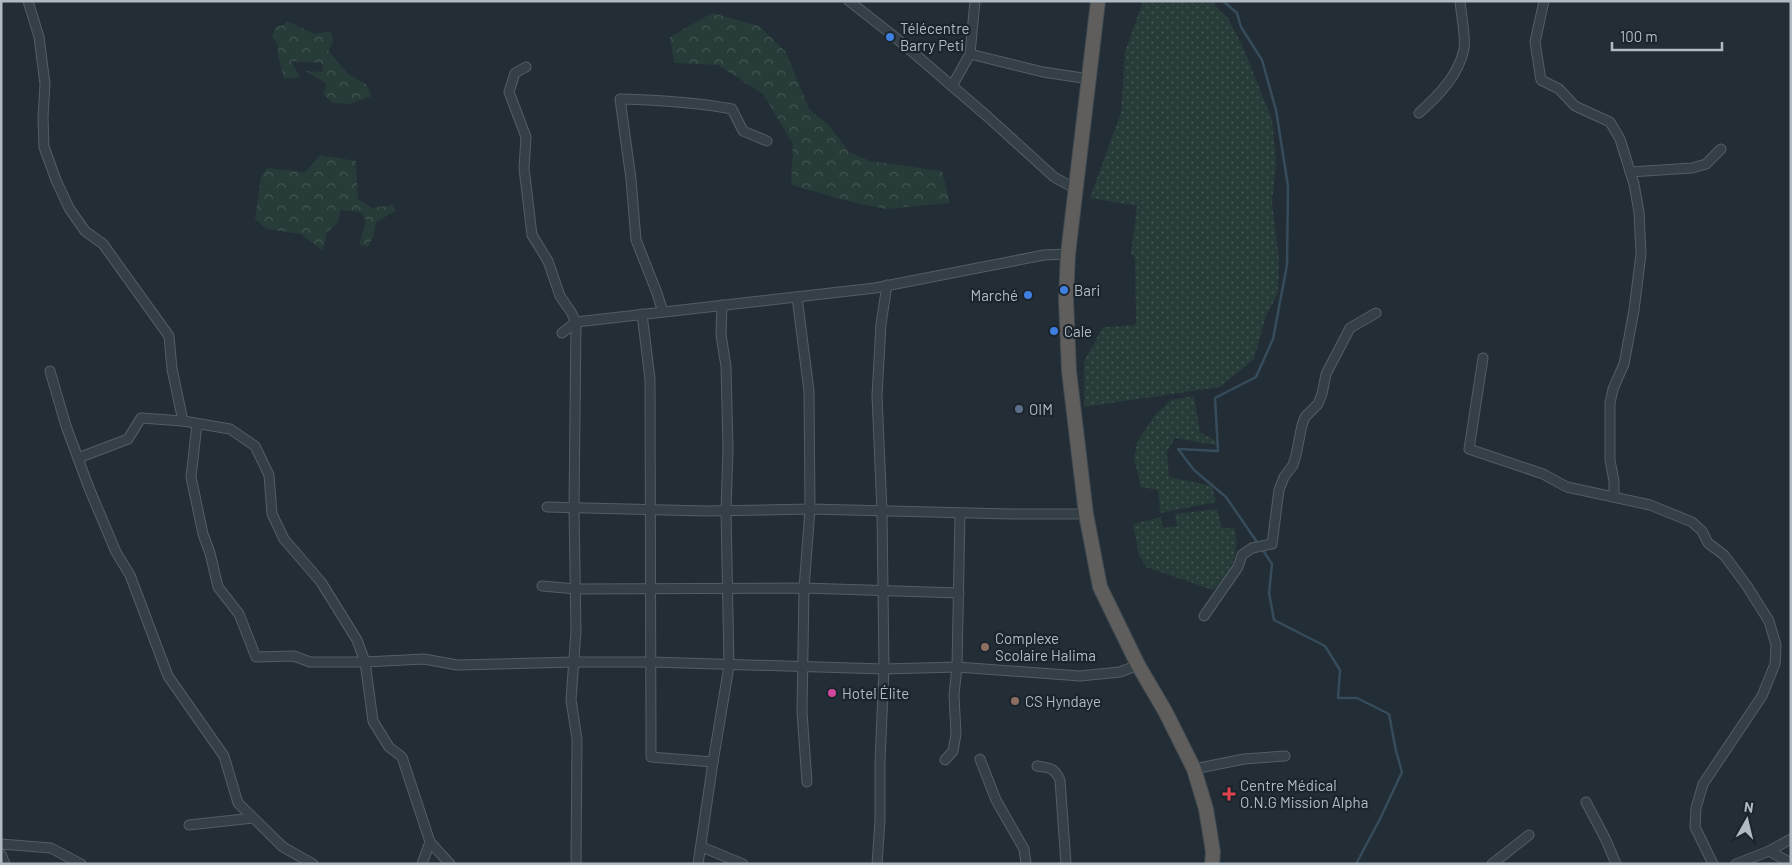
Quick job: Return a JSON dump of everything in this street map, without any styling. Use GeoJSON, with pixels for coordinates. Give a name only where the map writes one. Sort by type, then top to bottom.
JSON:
{"type":"FeatureCollection","features":[{"type":"Feature","properties":{"kind":"highway"},"geometry":{"type":"LineString","coordinates":[[1098,1],[1068,254],[1066,336],[1086,514],[1100,587],[1138,665],[1165,711],[1194,769],[1206,809],[1213,852],[1212,864]]}},
{"type":"Feature","properties":{"kind":"street"},"geometry":{"type":"LineString","coordinates":[[28,1],[39,37],[45,84],[44,147],[56,180],[74,216],[85,231],[103,244],[169,336],[172,369],[183,421]]}},
{"type":"Feature","properties":{"kind":"street"},"geometry":{"type":"LineString","coordinates":[[849,1],[895,36],[1054,177],[1076,188]]}},
{"type":"Feature","properties":{"kind":"street"},"geometry":{"type":"LineString","coordinates":[[952,86],[970,54],[976,1]]}},
{"type":"Feature","properties":{"kind":"street"},"geometry":{"type":"LineString","coordinates":[[1419,113],[1439,95],[1457,68],[1464,48],[1460,1]]}},
{"type":"Feature","properties":{"kind":"street"},"geometry":{"type":"LineString","coordinates":[[1544,1],[1535,42],[1541,80],[1560,89],[1575,106],[1610,122],[1620,139],[1639,212],[1641,254],[1634,310],[1624,364],[1613,389],[1610,403],[1610,460],[1614,481],[1614,497]]}},
{"type":"Feature","properties":{"kind":"street"},"geometry":{"type":"LineString","coordinates":[[970,54],[1043,72],[1089,79]]}},
{"type":"Feature","properties":{"kind":"street"},"geometry":{"type":"LineString","coordinates":[[526,67],[515,73],[509,92],[526,137],[524,168],[532,235],[548,261],[560,296],[576,322],[574,508],[576,631],[571,700],[577,739],[576,864]]}},
{"type":"Feature","properties":{"kind":"street"},"geometry":{"type":"LineString","coordinates":[[663,312],[636,240],[632,180],[620,99],[705,104],[732,109],[743,132],[767,141]]}},
{"type":"Feature","properties":{"kind":"street"},"geometry":{"type":"LineString","coordinates":[[1630,172],[1692,168],[1706,164],[1721,149]]}},
{"type":"Feature","properties":{"kind":"street"},"geometry":{"type":"LineString","coordinates":[[562,333],[576,322],[887,285],[1044,255],[1068,254]]}},
{"type":"Feature","properties":{"kind":"street"},"geometry":{"type":"LineString","coordinates":[[877,864],[884,669],[882,511],[877,396],[881,324],[887,285]]}},
{"type":"Feature","properties":{"kind":"street"},"geometry":{"type":"LineString","coordinates":[[797,296],[809,391],[810,509],[804,588],[802,712],[807,782]]}},
{"type":"Feature","properties":{"kind":"street"},"geometry":{"type":"LineString","coordinates":[[698,864],[730,666],[726,510],[728,449],[726,366],[721,335],[722,305]]}},
{"type":"Feature","properties":{"kind":"street"},"geometry":{"type":"LineString","coordinates":[[1204,616],[1238,567],[1242,555],[1252,548],[1270,546],[1272,544],[1281,483],[1293,465],[1302,425],[1306,417],[1318,404],[1326,374],[1350,328],[1376,313]]}},
{"type":"Feature","properties":{"kind":"street"},"geometry":{"type":"LineString","coordinates":[[642,314],[650,380],[652,510],[651,757],[713,762]]}},
{"type":"Feature","properties":{"kind":"street"},"geometry":{"type":"LineString","coordinates":[[1483,358],[1469,448],[1543,474],[1567,487],[1650,505],[1692,522],[1702,531],[1708,543],[1724,555],[1747,586],[1769,621],[1776,645],[1776,664],[1762,696],[1703,784],[1696,808],[1695,827],[1714,864]]}},
{"type":"Feature","properties":{"kind":"street"},"geometry":{"type":"LineString","coordinates":[[50,371],[66,426],[78,458],[116,552],[130,575],[168,676],[224,756],[238,803],[282,847],[313,864]]}},
{"type":"Feature","properties":{"kind":"street"},"geometry":{"type":"LineString","coordinates":[[78,458],[128,438],[141,418],[183,421],[230,430],[256,446],[269,475],[272,514],[284,539],[322,582],[357,640],[365,662],[373,721],[389,747],[402,757],[430,842],[450,864]]}},
{"type":"Feature","properties":{"kind":"street"},"geometry":{"type":"LineString","coordinates":[[198,424],[191,477],[203,534],[210,553],[218,587],[239,614],[256,657],[294,656],[310,662],[424,659],[458,665],[651,662],[730,666],[884,669],[957,667],[1080,676],[1120,672],[1138,665]]}},
{"type":"Feature","properties":{"kind":"street"},"geometry":{"type":"LineString","coordinates":[[547,508],[652,510],[810,509],[1086,514]]}},
{"type":"Feature","properties":{"kind":"street"},"geometry":{"type":"LineString","coordinates":[[945,760],[953,751],[955,744],[954,695],[957,667],[960,513]]}},
{"type":"Feature","properties":{"kind":"street"},"geometry":{"type":"LineString","coordinates":[[542,586],[576,589],[804,588],[959,593]]}},
{"type":"Feature","properties":{"kind":"street"},"geometry":{"type":"LineString","coordinates":[[1194,769],[1244,759],[1286,756]]}},
{"type":"Feature","properties":{"kind":"street"},"geometry":{"type":"LineString","coordinates":[[980,759],[996,800],[1024,849],[1026,864]]}},
{"type":"Feature","properties":{"kind":"street"},"geometry":{"type":"LineString","coordinates":[[1037,766],[1049,768],[1056,772],[1060,780],[1066,864]]}},
{"type":"Feature","properties":{"kind":"street"},"geometry":{"type":"LineString","coordinates":[[1586,802],[1616,864]]}},
{"type":"Feature","properties":{"kind":"street"},"geometry":{"type":"LineString","coordinates":[[189,824],[253,818]]}},
{"type":"Feature","properties":{"kind":"street"},"geometry":{"type":"LineString","coordinates":[[1492,864],[1528,834]]}},
{"type":"Feature","properties":{"kind":"street"},"geometry":{"type":"LineString","coordinates":[[1736,864],[1791,839]]}},
{"type":"Feature","properties":{"kind":"street"},"geometry":{"type":"LineString","coordinates":[[422,864],[430,842]]}},
{"type":"Feature","properties":{"kind":"street"},"geometry":{"type":"LineString","coordinates":[[1,844],[50,848],[81,864]]}},
{"type":"Feature","properties":{"kind":"street"},"geometry":{"type":"LineString","coordinates":[[702,847],[743,864]]}},
{"type":"Feature","properties":{"kind":"street"},"geometry":{"type":"LineString","coordinates":[[1769,850],[1791,863]]}},
{"type":"Feature","properties":{"kind":"street"},"geometry":{"type":"LineString","coordinates":[[1,854],[5,864]]}},
{"type":"Feature","properties":{"kind":"green space"},"geometry":{"type":"Polygon","coordinates":[[[1143,1],[1214,1],[1216,7],[1228,18],[1242,45],[1272,119],[1276,162],[1272,203],[1279,260],[1278,293],[1266,316],[1254,359],[1220,387],[1084,407],[1084,361],[1103,327],[1136,325],[1135,258],[1131,254],[1137,206],[1090,198],[1121,112],[1125,52],[1143,1]]]}},
{"type":"Feature","properties":{"kind":"green space"},"geometry":{"type":"Polygon","coordinates":[[[712,13],[759,26],[786,52],[809,109],[829,125],[849,152],[870,161],[942,171],[950,203],[886,209],[855,203],[791,185],[793,144],[763,94],[718,65],[674,63],[670,37],[712,13]]]}},
{"type":"Feature","properties":{"kind":"green space"},"geometry":{"type":"Polygon","coordinates":[[[287,21],[315,34],[331,31],[333,42],[328,50],[348,74],[366,84],[372,96],[350,104],[333,103],[323,94],[327,84],[306,71],[323,72],[322,63],[291,61],[300,77],[284,79],[278,56],[278,45],[272,37],[275,27],[283,25],[287,21]]]}},
{"type":"Feature","properties":{"kind":"green space"},"geometry":{"type":"Polygon","coordinates":[[[320,155],[356,161],[358,199],[372,208],[392,205],[396,211],[376,222],[374,235],[368,247],[359,245],[366,220],[360,212],[341,210],[337,224],[327,232],[323,251],[301,234],[266,229],[255,219],[261,177],[267,168],[305,172],[320,155]]]}},
{"type":"Feature","properties":{"kind":"green space"},"geometry":{"type":"Polygon","coordinates":[[[1194,396],[1200,432],[1217,442],[1216,445],[1175,438],[1167,452],[1169,477],[1212,486],[1216,502],[1160,513],[1158,490],[1141,487],[1134,459],[1137,442],[1155,415],[1171,400],[1194,396]]]}},
{"type":"Feature","properties":{"kind":"green space"},"geometry":{"type":"Polygon","coordinates":[[[1217,509],[1222,528],[1234,528],[1236,547],[1228,572],[1223,581],[1213,590],[1146,567],[1139,555],[1133,524],[1161,517],[1163,528],[1177,526],[1175,514],[1217,509]]]}},
{"type":"Feature","properties":{"kind":"waterway"},"geometry":{"type":"LineString","coordinates":[[1223,1],[1237,13],[1241,27],[1262,60],[1276,110],[1288,186],[1287,265],[1273,339],[1256,377],[1215,398],[1218,451],[1178,449],[1194,470],[1226,497],[1259,545]]}},
{"type":"Feature","properties":{"kind":"waterway"},"geometry":{"type":"LineString","coordinates":[[1262,549],[1272,564],[1269,593],[1274,620],[1325,646],[1340,670],[1338,698],[1357,698],[1389,714],[1402,772],[1356,864]]}},
{"type":"Feature","properties":{"kind":"place","name":"Télécentre Barry Peti"},"geometry":{"type":"Point","coordinates":[890,37]}},
{"type":"Feature","properties":{"kind":"place","name":"Bari"},"geometry":{"type":"Point","coordinates":[1064,290]}},
{"type":"Feature","properties":{"kind":"place","name":"Marché"},"geometry":{"type":"Point","coordinates":[1028,295]}},
{"type":"Feature","properties":{"kind":"place","name":"Cale"},"geometry":{"type":"Point","coordinates":[1054,331]}},
{"type":"Feature","properties":{"kind":"place","name":"OIM"},"geometry":{"type":"Point","coordinates":[1019,409]}},
{"type":"Feature","properties":{"kind":"place","name":"Complexe Scolaire Halima"},"geometry":{"type":"Point","coordinates":[985,647]}},
{"type":"Feature","properties":{"kind":"place","name":"Hotel Élite"},"geometry":{"type":"Point","coordinates":[832,693]}},
{"type":"Feature","properties":{"kind":"place","name":"CS Hyndaye"},"geometry":{"type":"Point","coordinates":[1015,701]}},
{"type":"Feature","properties":{"kind":"place","name":"Centre Médical O.N.G Mission Alpha"},"geometry":{"type":"Point","coordinates":[1229,794]}}]}
